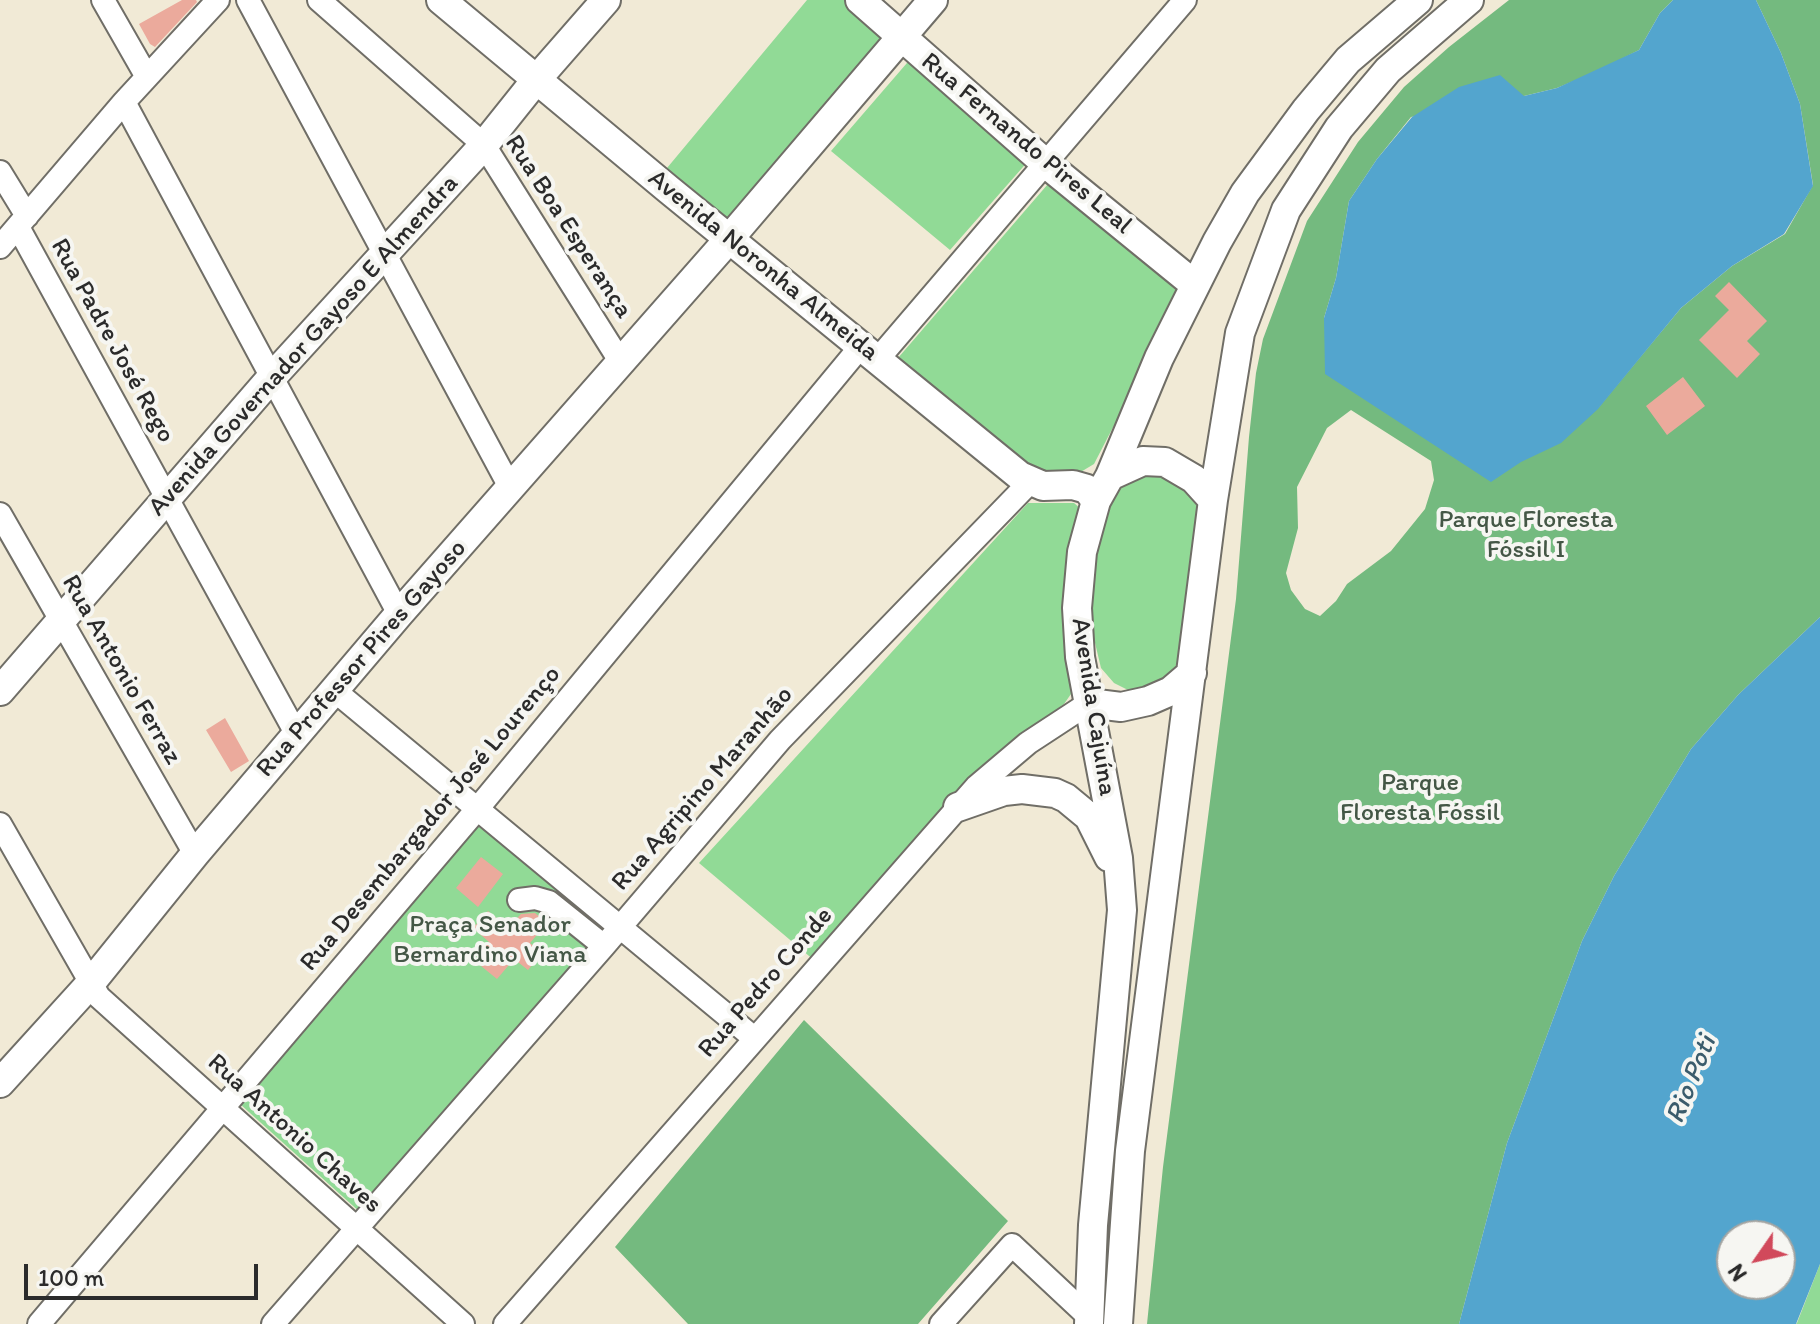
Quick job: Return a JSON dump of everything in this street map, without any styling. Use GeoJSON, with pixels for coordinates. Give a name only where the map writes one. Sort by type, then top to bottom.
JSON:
{"type":"FeatureCollection","features":[{"type":"Feature","properties":{"kind":"main road","name":"Avenida Noronha Almeida"},"geometry":{"type":"LineString","coordinates":[[441,0],[729,239],[1030,482]]}},
{"type":"Feature","properties":{"kind":"main road","name":"Avenida Governador Gayoso E Almendra"},"geometry":{"type":"LineString","coordinates":[[0,691],[272,377],[484,145],[606,0]]}},
{"type":"Feature","properties":{"kind":"main road","name":"Rua Fernando Pires Leal"},"geometry":{"type":"LineString","coordinates":[[860,0],[1044,162],[1195,285]]}},
{"type":"Feature","properties":{"kind":"main road","name":"Rua Professor Pires Gayoso"},"geometry":{"type":"LineString","coordinates":[[0,1083],[90,984],[195,854],[399,614],[729,239],[933,0]]}},
{"type":"Feature","properties":{"kind":"main road","name":"Avenida Cajuína"},"geometry":{"type":"LineString","coordinates":[[1089,1320],[1093,1225],[1122,896],[1113,829],[1080,657],[1077,608],[1082,552],[1096,501],[1110,476],[1159,358],[1245,193],[1306,110],[1348,60],[1418,0]]}},
{"type":"Feature","properties":{"kind":"main road"},"geometry":{"type":"LineString","coordinates":[[1118,1324],[1130,1151],[1213,500],[1240,333],[1286,210],[1358,103],[1388,70],[1469,0]]}},
{"type":"Feature","properties":{"kind":"main road"},"geometry":{"type":"LineString","coordinates":[[1110,476],[1143,461],[1165,462],[1194,479],[1213,500]]}},
{"type":"Feature","properties":{"kind":"main road"},"geometry":{"type":"LineString","coordinates":[[1030,482],[1087,489],[1096,501]]}},
{"type":"Feature","properties":{"kind":"main road"},"geometry":{"type":"LineString","coordinates":[[1089,703],[1121,707],[1148,701],[1171,691],[1192,673]]}},
{"type":"Feature","properties":{"kind":"main road"},"geometry":{"type":"LineString","coordinates":[[958,807],[991,793],[1022,789],[1045,790],[1066,798],[1089,817],[1122,896]]}},
{"type":"Feature","properties":{"kind":"street"},"geometry":{"type":"LineString","coordinates":[[103,0],[147,77]]}},
{"type":"Feature","properties":{"kind":"street"},"geometry":{"type":"LineString","coordinates":[[0,247],[124,102],[218,0]]}},
{"type":"Feature","properties":{"kind":"street"},"geometry":{"type":"LineString","coordinates":[[248,0],[510,487]]}},
{"type":"Feature","properties":{"kind":"street","name":"Rua Boa Esperança"},"geometry":{"type":"LineString","coordinates":[[319,0],[484,145],[620,361]]}},
{"type":"Feature","properties":{"kind":"street","name":"Rua Desembargador José Lourenço"},"geometry":{"type":"LineString","coordinates":[[39,1324],[869,352],[1044,162],[1185,0]]}},
{"type":"Feature","properties":{"kind":"street"},"geometry":{"type":"LineString","coordinates":[[124,102],[399,614]]}},
{"type":"Feature","properties":{"kind":"street","name":"Rua Padre José Rego"},"geometry":{"type":"LineString","coordinates":[[2,183],[167,498],[297,735]]}},
{"type":"Feature","properties":{"kind":"street","name":"Rua Agripino Maranhão"},"geometry":{"type":"LineString","coordinates":[[273,1324],[780,740],[1030,482]]}},
{"type":"Feature","properties":{"kind":"street","name":"Rua Antonio Ferraz"},"geometry":{"type":"LineString","coordinates":[[0,514],[195,854]]}},
{"type":"Feature","properties":{"kind":"street"},"geometry":{"type":"LineString","coordinates":[[335,691],[754,1038]]}},
{"type":"Feature","properties":{"kind":"street","name":"Rua Pedro Conde"},"geometry":{"type":"LineString","coordinates":[[505,1324],[958,807],[995,769],[1089,703]]}},
{"type":"Feature","properties":{"kind":"street","name":"Rua Antonio Chaves"},"geometry":{"type":"LineString","coordinates":[[0,824],[99,997],[463,1324]]}},
{"type":"Feature","properties":{"kind":"street"},"geometry":{"type":"LineString","coordinates":[[519,900],[525,897],[549,902],[604,946]]}},
{"type":"Feature","properties":{"kind":"street"},"geometry":{"type":"LineString","coordinates":[[941,1324],[1012,1245],[1089,1320]]}},
{"type":"Feature","properties":{"kind":"green space"},"geometry":{"type":"Polygon","coordinates":[[[807,0],[847,0],[887,35],[729,221],[667,168],[807,0]]]}},
{"type":"Feature","properties":{"kind":"green space","name":"Parque Floresta Fóssil"},"geometry":{"type":"Polygon","coordinates":[[[1509,0],[1673,0],[1660,13],[1639,50],[1600,70],[1557,88],[1411,117],[1377,159],[1349,201],[1336,278],[1324,318],[1449,452],[1491,481],[1598,408],[1681,308],[1732,266],[1785,234],[1813,185],[1800,104],[1756,0],[1820,0],[1820,617],[1738,695],[1691,749],[1614,876],[1582,941],[1507,1143],[1459,1324],[1147,1324],[1163,1167],[1236,599],[1249,437],[1263,339],[1307,221],[1358,142],[1404,87],[1509,0]],[[1351,410],[1327,428],[1297,487],[1298,528],[1286,573],[1291,590],[1305,609],[1320,616],[1336,601],[1347,584],[1391,551],[1425,509],[1434,480],[1431,461],[1351,410]]]}},
{"type":"Feature","properties":{"kind":"green space"},"geometry":{"type":"Polygon","coordinates":[[[913,56],[1030,159],[950,250],[831,151],[913,56]]]}},
{"type":"Feature","properties":{"kind":"green space"},"geometry":{"type":"Polygon","coordinates":[[[1054,177],[1183,292],[1094,464],[1074,476],[1043,479],[898,358],[1054,177]]]}},
{"type":"Feature","properties":{"kind":"green space"},"geometry":{"type":"Polygon","coordinates":[[[1159,470],[1202,503],[1176,680],[1132,692],[1114,683],[1101,668],[1091,626],[1090,583],[1103,522],[1121,484],[1159,470]]]}},
{"type":"Feature","properties":{"kind":"green space"},"geometry":{"type":"Polygon","coordinates":[[[1028,503],[1074,503],[1081,509],[1080,681],[1064,704],[1016,740],[815,961],[699,863],[1028,503]]]}},
{"type":"Feature","properties":{"kind":"green space","name":"Praça Senador Bernardino Viana"},"geometry":{"type":"Polygon","coordinates":[[[481,820],[611,930],[362,1214],[240,1104],[481,820]]]}},
{"type":"Feature","properties":{"kind":"green space"},"geometry":{"type":"Polygon","coordinates":[[[804,1020],[1008,1221],[918,1324],[688,1324],[615,1247],[804,1020]]]}},
{"type":"Feature","properties":{"kind":"green space"},"geometry":{"type":"Polygon","coordinates":[[[1820,1264],[1820,1324],[1796,1324],[1797,1323],[1820,1264]]]}},
{"type":"Feature","properties":{"kind":"water"},"geometry":{"type":"Polygon","coordinates":[[[1673,0],[1756,0],[1800,104],[1813,186],[1784,234],[1732,266],[1681,308],[1598,409],[1561,443],[1521,462],[1491,482],[1325,374],[1324,318],[1336,278],[1349,201],[1377,159],[1412,117],[1459,87],[1500,75],[1524,96],[1557,88],[1639,50],[1660,13],[1673,0]]]}},
{"type":"Feature","properties":{"kind":"water","name":"Rio Poti"},"geometry":{"type":"Polygon","coordinates":[[[1820,617],[1820,1264],[1796,1324],[1459,1324],[1507,1143],[1582,941],[1614,876],[1691,749],[1738,695],[1820,617]]]}},
{"type":"Feature","properties":{"kind":"building"},"geometry":{"type":"Polygon","coordinates":[[[182,0],[197,2],[155,47],[150,44],[139,24],[182,0]]]}},
{"type":"Feature","properties":{"kind":"building"},"geometry":{"type":"Polygon","coordinates":[[[1729,282],[1767,321],[1747,341],[1760,354],[1737,378],[1699,340],[1729,310],[1715,296],[1729,282]]]}},
{"type":"Feature","properties":{"kind":"building"},"geometry":{"type":"Polygon","coordinates":[[[1683,377],[1705,406],[1667,435],[1646,406],[1683,377]]]}},
{"type":"Feature","properties":{"kind":"building"},"geometry":{"type":"Polygon","coordinates":[[[225,718],[249,761],[231,772],[206,730],[225,718]]]}},
{"type":"Feature","properties":{"kind":"building"},"geometry":{"type":"Polygon","coordinates":[[[481,857],[503,874],[478,907],[456,888],[481,857]]]}},
{"type":"Feature","properties":{"kind":"building"},"geometry":{"type":"Polygon","coordinates":[[[488,911],[508,928],[521,914],[535,913],[547,923],[530,943],[542,953],[528,970],[514,959],[497,979],[481,966],[489,956],[482,950],[489,942],[473,928],[488,911]]]}},
{"type":"Feature","properties":{"kind":"park label","name":"Parque Floresta Fóssil I"},"geometry":{"type":"Point","coordinates":[1526,535]}}]}
